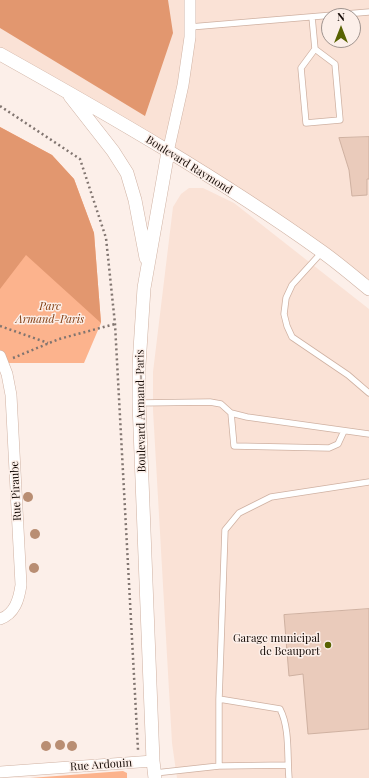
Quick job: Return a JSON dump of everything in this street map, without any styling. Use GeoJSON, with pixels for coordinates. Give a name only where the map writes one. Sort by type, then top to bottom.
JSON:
{"type":"FeatureCollection","features":[{"type":"Feature","properties":{"kind":"street","name":"Boulevard Armand-Paris"},"geometry":{"type":"LineString","coordinates":[[154,771],[139,403],[139,365],[144,288],[147,266],[168,152],[183,85],[190,37],[190,0]]}},
{"type":"Feature","properties":{"kind":"street","name":"Boulevard Raymond"},"geometry":{"type":"LineString","coordinates":[[0,54],[65,90],[274,218],[322,252],[369,289]]}},
{"type":"Feature","properties":{"kind":"street"},"geometry":{"type":"LineString","coordinates":[[65,90],[113,151],[127,173],[135,200],[147,266]]}},
{"type":"Feature","properties":{"kind":"street","name":"Rue Piraube"},"geometry":{"type":"LineString","coordinates":[[0,619],[4,618],[14,610],[19,598],[21,585],[11,395],[7,374],[1,360]]}},
{"type":"Feature","properties":{"kind":"street","name":"Rue Ardouin"},"geometry":{"type":"LineString","coordinates":[[0,772],[154,771]]}},
{"type":"Feature","properties":{"kind":"lane"},"geometry":{"type":"LineString","coordinates":[[190,27],[369,12]]}},
{"type":"Feature","properties":{"kind":"lane"},"geometry":{"type":"LineString","coordinates":[[312,17],[315,49],[301,68],[306,123],[340,120],[335,64],[315,49]]}},
{"type":"Feature","properties":{"kind":"lane"},"geometry":{"type":"LineString","coordinates":[[322,252],[292,285],[286,298],[284,314],[287,326],[292,337],[348,376],[369,393]]}},
{"type":"Feature","properties":{"kind":"lane"},"geometry":{"type":"LineString","coordinates":[[139,403],[210,402],[221,404],[231,413],[247,417],[369,434]]}},
{"type":"Feature","properties":{"kind":"lane"},"geometry":{"type":"LineString","coordinates":[[231,413],[234,446],[329,448],[338,444],[344,430]]}},
{"type":"Feature","properties":{"kind":"lane"},"geometry":{"type":"LineString","coordinates":[[219,766],[219,700],[225,530],[239,513],[271,497],[369,482]]}},
{"type":"Feature","properties":{"kind":"lane"},"geometry":{"type":"LineString","coordinates":[[219,700],[280,709],[285,719],[288,778]]}},
{"type":"Feature","properties":{"kind":"lane"},"geometry":{"type":"LineString","coordinates":[[154,771],[219,766],[288,765]]}},
{"type":"Feature","properties":{"kind":"path"},"geometry":{"type":"LineString","coordinates":[[0,106],[80,159],[106,238],[115,324],[138,750]]}},
{"type":"Feature","properties":{"kind":"path"},"geometry":{"type":"LineString","coordinates":[[1,360],[115,324]]}},
{"type":"Feature","properties":{"kind":"path"},"geometry":{"type":"LineString","coordinates":[[0,326],[49,344]]}},
{"type":"Feature","properties":{"kind":"shaded area"},"geometry":{"type":"Polygon","coordinates":[[[0,0],[369,0],[369,289],[322,252],[0,54],[0,0]]]}},
{"type":"Feature","properties":{"kind":"shaded area"},"geometry":{"type":"Polygon","coordinates":[[[0,0],[168,0],[173,33],[145,116],[0,28],[0,0]]]}},
{"type":"Feature","properties":{"kind":"shaded area","name":"Parc Armand-Paris"},"geometry":{"type":"Polygon","coordinates":[[[0,127],[52,155],[74,179],[94,233],[101,323],[26,255],[0,289],[0,127]]]}},
{"type":"Feature","properties":{"kind":"shaded area"},"geometry":{"type":"Polygon","coordinates":[[[189,188],[203,188],[234,203],[369,309],[369,778],[177,778],[172,743],[153,410],[153,372],[173,207],[181,194],[189,188]]]}},
{"type":"Feature","properties":{"kind":"green space","name":"Parc Armand-Paris"},"geometry":{"type":"Polygon","coordinates":[[[0,127],[52,155],[74,179],[94,233],[101,323],[84,363],[3,363],[0,356],[0,127]]]}},
{"type":"Feature","properties":{"kind":"green space"},"geometry":{"type":"Polygon","coordinates":[[[123,771],[127,773],[127,778],[30,778],[123,771]]]}},
{"type":"Feature","properties":{"kind":"building"},"geometry":{"type":"Polygon","coordinates":[[[369,137],[369,179],[367,179],[367,195],[352,196],[349,170],[339,138],[369,137]]]}},
{"type":"Feature","properties":{"kind":"building","name":"Garage municipal de Beauport"},"geometry":{"type":"Polygon","coordinates":[[[369,609],[369,729],[308,734],[303,674],[289,676],[284,615],[369,609]]]}},
{"type":"Feature","properties":{"kind":"place","name":"Garage municipal de Beauport"},"geometry":{"type":"Point","coordinates":[328,645]}}]}
